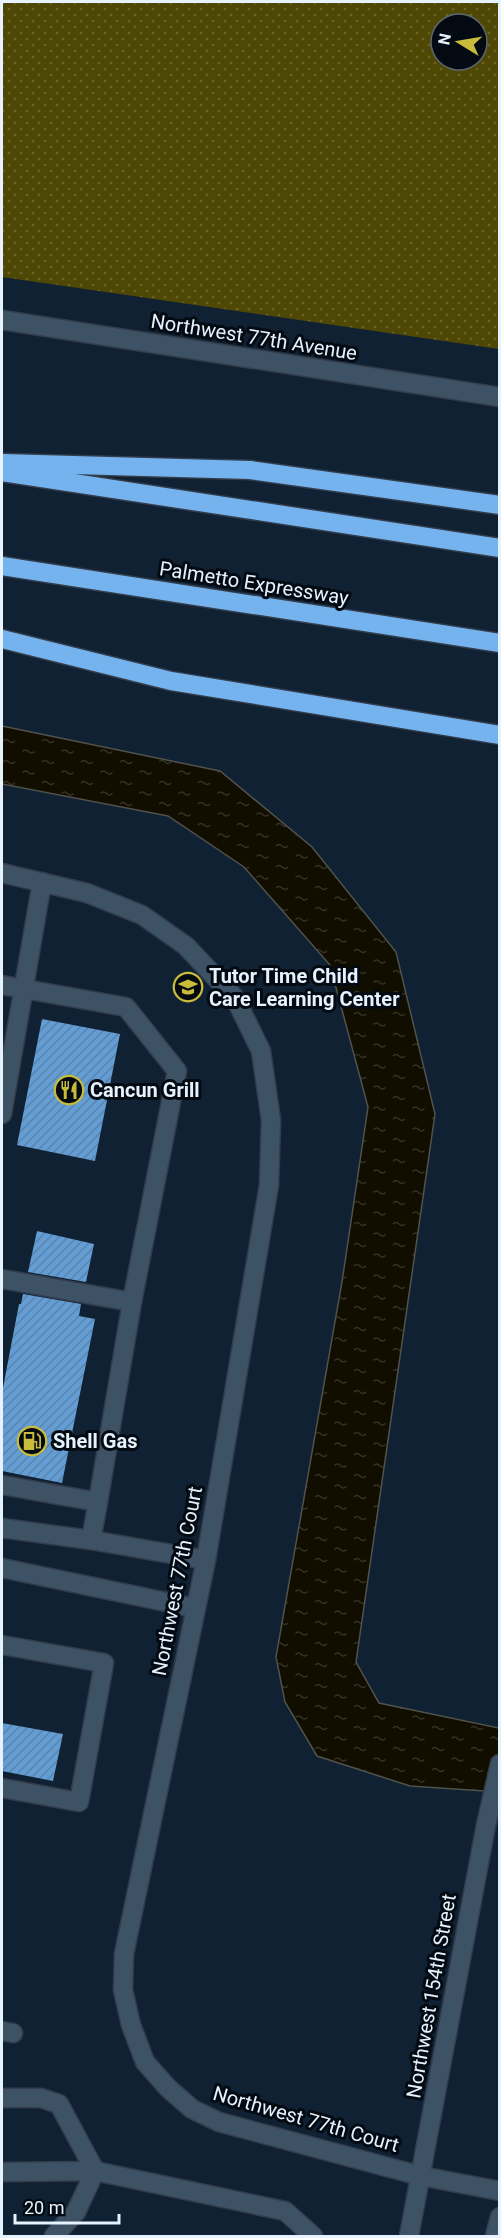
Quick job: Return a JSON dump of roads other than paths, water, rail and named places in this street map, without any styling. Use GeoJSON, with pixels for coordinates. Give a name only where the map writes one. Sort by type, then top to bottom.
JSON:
{"type":"FeatureCollection","features":[{"type":"Feature","properties":{"kind":"highway"},"geometry":{"type":"LineString","coordinates":[[2,463],[250,470],[500,505]]}},
{"type":"Feature","properties":{"kind":"highway"},"geometry":{"type":"LineString","coordinates":[[2,472],[500,548]]}},
{"type":"Feature","properties":{"kind":"highway","name":"Palmetto Expressway"},"geometry":{"type":"LineString","coordinates":[[2,567],[500,643]]}},
{"type":"Feature","properties":{"kind":"highway"},"geometry":{"type":"LineString","coordinates":[[2,639],[171,681],[500,735]]}},
{"type":"Feature","properties":{"kind":"street","name":"Northwest 77th Avenue"},"geometry":{"type":"LineString","coordinates":[[2,320],[500,397]]}},
{"type":"Feature","properties":{"kind":"street","name":"Northwest 77th Court"},"geometry":{"type":"LineString","coordinates":[[2,873],[87,892],[142,915],[186,946],[235,998],[261,1051],[271,1120],[269,1185],[206,1560],[124,1954],[123,1990],[131,2025],[145,2062],[168,2088],[192,2109],[219,2122],[421,2176],[500,2191]]}},
{"type":"Feature","properties":{"kind":"street"},"geometry":{"type":"LineString","coordinates":[[2,1114],[42,882]]}},
{"type":"Feature","properties":{"kind":"street"},"geometry":{"type":"LineString","coordinates":[[2,986],[126,1007],[177,1071],[132,1302],[92,1540]]}},
{"type":"Feature","properties":{"kind":"street"},"geometry":{"type":"LineString","coordinates":[[2,1279],[132,1302]]}},
{"type":"Feature","properties":{"kind":"street"},"geometry":{"type":"LineString","coordinates":[[2,1485],[98,1502]]}},
{"type":"Feature","properties":{"kind":"street"},"geometry":{"type":"LineString","coordinates":[[2,1528],[92,1540],[206,1560]]}},
{"type":"Feature","properties":{"kind":"street"},"geometry":{"type":"LineString","coordinates":[[2,1568],[195,1608]]}},
{"type":"Feature","properties":{"kind":"street"},"geometry":{"type":"LineString","coordinates":[[2,1645],[105,1663],[79,1802],[2,1788]]}},
{"type":"Feature","properties":{"kind":"street","name":"Northwest 154th Street"},"geometry":{"type":"LineString","coordinates":[[409,2236],[486,1825],[500,1764]]}},
{"type":"Feature","properties":{"kind":"street"},"geometry":{"type":"LineString","coordinates":[[2,2098],[41,2098],[59,2104],[95,2171]]}},
{"type":"Feature","properties":{"kind":"street"},"geometry":{"type":"LineString","coordinates":[[54,2236],[76,2212],[95,2171]]}},
{"type":"Feature","properties":{"kind":"street"},"geometry":{"type":"LineString","coordinates":[[2,2172],[95,2171],[285,2211],[313,2236]]}},
{"type":"Feature","properties":{"kind":"street"},"geometry":{"type":"LineString","coordinates":[[495,2236],[500,2217]]}},
{"type":"Feature","properties":{"kind":"water"},"geometry":{"type":"Polygon","coordinates":[[[2,726],[220,771],[312,847],[396,952],[435,1114],[356,1662],[379,1703],[499,1728],[499,1792],[410,1786],[317,1756],[285,1702],[276,1657],[342,1282],[368,1107],[330,965],[244,867],[168,816],[2,784],[2,726]]]}},
{"type":"Feature","properties":{"kind":"place","name":"Tutor Time Child Care Learning Center"},"geometry":{"type":"Point","coordinates":[188,987]}},
{"type":"Feature","properties":{"kind":"place","name":"Cancun Grill"},"geometry":{"type":"Point","coordinates":[69,1090]}},
{"type":"Feature","properties":{"kind":"place","name":"Shell Gas"},"geometry":{"type":"Point","coordinates":[32,1441]}}]}
